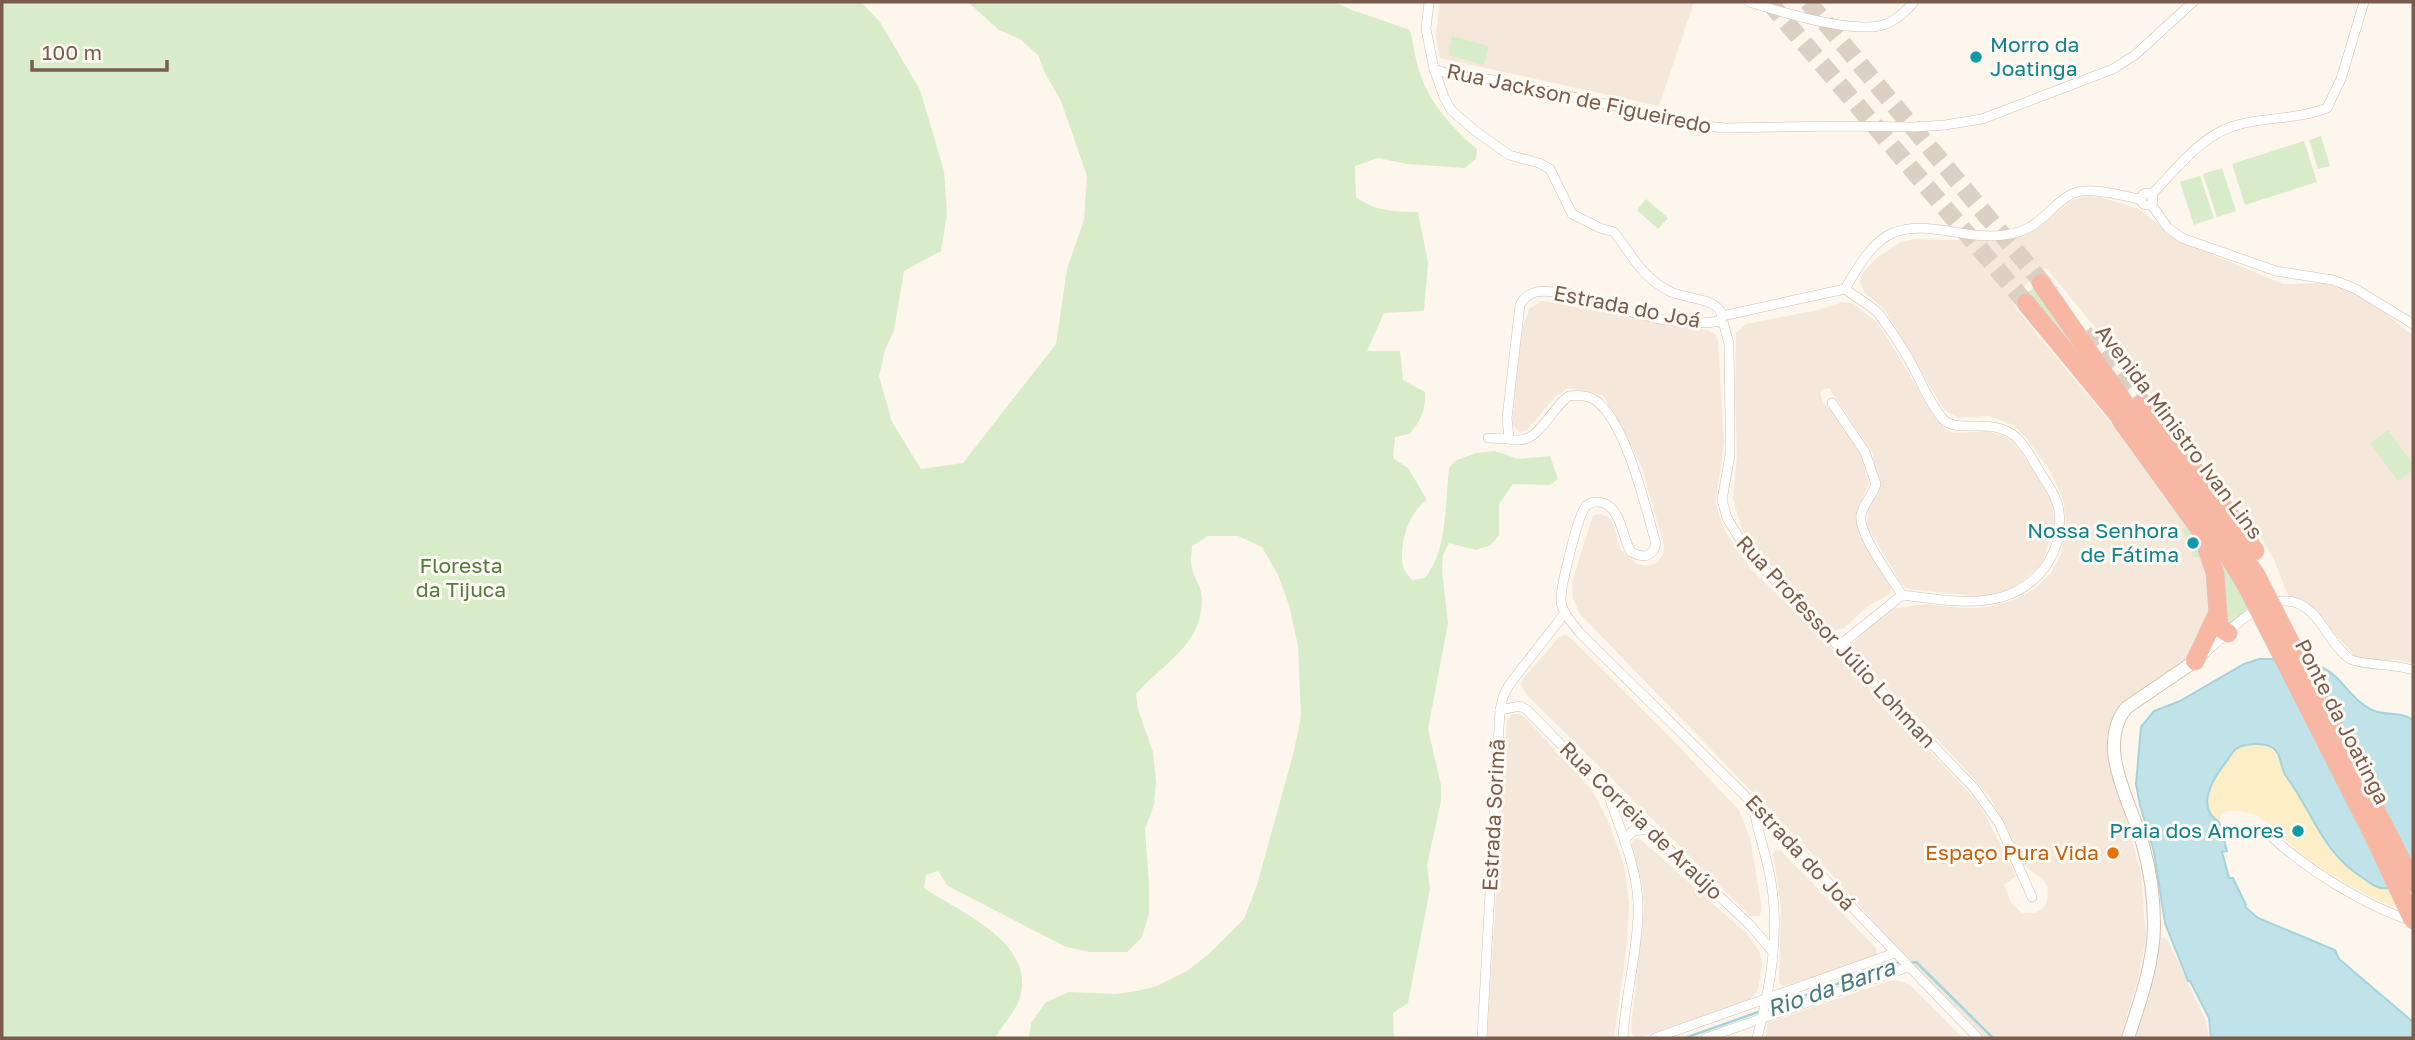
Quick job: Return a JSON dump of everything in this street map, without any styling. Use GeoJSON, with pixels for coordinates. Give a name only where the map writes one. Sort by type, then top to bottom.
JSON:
{"type":"FeatureCollection","features":[{"type":"Feature","properties":{"kind":"highway","name":"Avenida Ministro Ivan Lins"},"geometry":{"type":"LineString","coordinates":[[2040,284],[2130,411],[2212,513],[2256,576]]}},
{"type":"Feature","properties":{"kind":"highway"},"geometry":{"type":"LineString","coordinates":[[2026,303],[2203,521],[2256,576]]}},
{"type":"Feature","properties":{"kind":"highway"},"geometry":{"type":"LineString","coordinates":[[2143,403],[2169,442],[2236,523],[2256,576]]}},
{"type":"Feature","properties":{"kind":"highway"},"geometry":{"type":"LineString","coordinates":[[2118,414],[2201,531],[2215,573],[2219,627],[2228,632]]}},
{"type":"Feature","properties":{"kind":"highway","name":"Ponte da Joatinga"},"geometry":{"type":"LineString","coordinates":[[2256,576],[2413,862]]}},
{"type":"Feature","properties":{"kind":"highway","name":"Ponte da Joatinga"},"geometry":{"type":"LineString","coordinates":[[2256,576],[2413,883]]}},
{"type":"Feature","properties":{"kind":"highway","name":"Ponte da Joatinga"},"geometry":{"type":"LineString","coordinates":[[2256,576],[2413,921]]}},
{"type":"Feature","properties":{"kind":"highway"},"geometry":{"type":"LineString","coordinates":[[2195,661],[2218,612]]}},
{"type":"Feature","properties":{"kind":"street","name":"Estrada do Joá"},"geometry":{"type":"LineString","coordinates":[[1429,2],[1426,29],[1434,69],[1451,110],[1509,156],[1539,163],[1550,169],[1572,214],[1614,232],[1634,262],[1659,285],[1687,298],[1718,305],[1721,319],[1699,324],[1660,318],[1553,292],[1537,292],[1527,296],[1519,311],[1507,418],[1509,439]]}},
{"type":"Feature","properties":{"kind":"street"},"geometry":{"type":"LineString","coordinates":[[1749,2],[1788,14],[1860,27],[1888,23],[1914,2]]}},
{"type":"Feature","properties":{"kind":"street","name":"Rua Jackson de Figueiredo"},"geometry":{"type":"LineString","coordinates":[[1434,69],[1706,126],[1945,125],[1982,119],[2113,69],[2135,55],[2193,2]]}},
{"type":"Feature","properties":{"kind":"street"},"geometry":{"type":"LineString","coordinates":[[2151,200],[2200,145],[2215,134],[2238,124],[2305,115],[2327,108],[2341,79],[2364,2]]}},
{"type":"Feature","properties":{"kind":"street"},"geometry":{"type":"LineString","coordinates":[[1721,319],[1845,289],[1860,265],[1890,234],[1899,231],[1935,230],[2003,235],[2028,228],[2073,193],[2091,191],[2140,199],[2146,193],[2168,228],[2182,238],[2276,271],[2333,280],[2354,288],[2413,324]]}},
{"type":"Feature","properties":{"kind":"street"},"geometry":{"type":"LineString","coordinates":[[1840,645],[1902,595],[1982,601],[2008,595],[2033,582],[2050,564],[2058,538],[2060,512],[2055,496],[2016,437],[2001,428],[1980,424],[1954,427],[1945,422],[1909,360],[1877,313],[1845,289]]}},
{"type":"Feature","properties":{"kind":"street","name":"Rua Professor Júlio Lohman"},"geometry":{"type":"LineString","coordinates":[[1721,319],[1729,344],[1730,455],[1722,500],[1727,518],[1748,552],[1840,645],[1974,788],[1999,823],[2032,897]]}},
{"type":"Feature","properties":{"kind":"street"},"geometry":{"type":"LineString","coordinates":[[1488,438],[1526,440],[1536,433],[1569,396],[1590,397],[1603,407],[1625,445],[1656,544],[1654,552],[1643,557],[1631,552],[1611,508],[1602,503],[1587,505],[1581,513],[1563,588],[1561,601],[1565,613]]}},
{"type":"Feature","properties":{"kind":"street"},"geometry":{"type":"LineString","coordinates":[[1832,403],[1866,452],[1876,484],[1862,511],[1861,520],[1869,540],[1902,595]]}},
{"type":"Feature","properties":{"kind":"street"},"geometry":{"type":"LineString","coordinates":[[2128,1038],[2148,968],[2154,925],[2143,845],[2116,762],[2113,736],[2120,716],[2195,661],[2254,611],[2281,601],[2297,603],[2312,613],[2352,660],[2413,670]]}},
{"type":"Feature","properties":{"kind":"street","name":"Estrada do Joá"},"geometry":{"type":"LineString","coordinates":[[1565,613],[1580,633],[1754,803],[1978,1038]]}},
{"type":"Feature","properties":{"kind":"street","name":"Estrada Sorimã"},"geometry":{"type":"LineString","coordinates":[[1482,1038],[1500,710],[1509,685],[1565,613]]}},
{"type":"Feature","properties":{"kind":"street","name":"Rua Correia de Araújo"},"geometry":{"type":"LineString","coordinates":[[1500,710],[1520,706],[1527,710],[1607,791],[1750,925],[1773,952]]}},
{"type":"Feature","properties":{"kind":"street"},"geometry":{"type":"LineString","coordinates":[[1607,791],[1636,884],[1639,912],[1623,1038]]}},
{"type":"Feature","properties":{"kind":"street"},"geometry":{"type":"LineString","coordinates":[[1754,803],[1765,846],[1774,902],[1773,952],[1757,1038]]}},
{"type":"Feature","properties":{"kind":"street"},"geometry":{"type":"LineString","coordinates":[[1624,839],[1633,831],[1647,829]]}},
{"type":"Feature","properties":{"kind":"street"},"geometry":{"type":"LineString","coordinates":[[1765,846],[1767,838],[1774,833],[1786,836]]}},
{"type":"Feature","properties":{"kind":"street"},"geometry":{"type":"LineString","coordinates":[[2272,837],[2289,852],[2357,896],[2381,910],[2413,921]]}},
{"type":"Feature","properties":{"kind":"street"},"geometry":{"type":"LineString","coordinates":[[1706,1038],[1764,1009],[1896,954]]}},
{"type":"Feature","properties":{"kind":"street"},"geometry":{"type":"LineString","coordinates":[[1655,1038],[1907,966]]}},
{"type":"Feature","properties":{"kind":"shaded area"},"geometry":{"type":"Polygon","coordinates":[[[1440,2],[1694,2],[1659,106],[1440,58],[1436,36],[1440,2]]]}},
{"type":"Feature","properties":{"kind":"shaded area"},"geometry":{"type":"Polygon","coordinates":[[[2088,196],[2139,209],[2177,240],[2283,284],[2324,283],[2349,290],[2384,312],[2413,336],[2413,664],[2400,660],[2365,660],[2355,657],[2317,613],[2305,602],[2288,595],[2274,560],[2260,535],[2216,473],[2047,269],[2042,269],[2013,298],[2016,309],[2187,514],[2200,552],[2211,605],[2207,627],[2184,662],[2121,713],[2116,782],[2141,874],[2146,937],[2138,980],[2120,1038],[1986,1038],[1580,614],[1573,598],[1572,582],[1593,515],[1601,514],[1611,519],[1621,550],[1637,564],[1647,566],[1657,563],[1663,555],[1664,545],[1641,465],[1603,395],[1568,388],[1556,396],[1527,430],[1519,432],[1512,424],[1522,330],[1529,309],[1542,301],[1708,330],[1716,335],[1724,442],[1716,501],[1728,536],[1750,568],[1822,638],[1975,799],[2016,876],[2004,885],[2011,903],[2022,913],[2034,913],[2047,902],[2048,888],[2043,879],[2021,864],[1990,797],[1920,720],[1859,660],[1852,647],[1881,615],[1891,609],[1925,604],[1986,607],[2012,601],[2034,589],[2051,573],[2061,554],[2066,523],[2063,499],[2049,469],[2013,425],[1989,416],[1958,418],[1944,410],[1884,309],[1864,292],[1860,281],[1863,272],[1878,257],[1901,242],[1914,239],[2014,239],[2037,229],[2072,200],[2088,196]]]}},
{"type":"Feature","properties":{"kind":"shaded area"},"geometry":{"type":"Polygon","coordinates":[[[1842,302],[1854,304],[1878,323],[1945,429],[1954,433],[1987,431],[2007,437],[2018,447],[2051,499],[2055,520],[2044,558],[2038,568],[2015,587],[1982,597],[1909,589],[1902,585],[1867,526],[1868,509],[1881,483],[1874,466],[1873,454],[1829,388],[1820,393],[1823,403],[1838,417],[1865,458],[1864,468],[1869,484],[1858,508],[1857,526],[1891,586],[1890,594],[1868,606],[1843,629],[1833,630],[1755,549],[1745,535],[1733,498],[1737,456],[1736,333],[1746,324],[1818,310],[1842,302]]]}},
{"type":"Feature","properties":{"kind":"shaded area"},"geometry":{"type":"Polygon","coordinates":[[[1565,635],[1662,729],[1739,810],[1750,838],[1762,910],[1759,916],[1750,916],[1525,693],[1521,685],[1523,679],[1559,637],[1565,635]]]}},
{"type":"Feature","properties":{"kind":"shaded area"},"geometry":{"type":"Polygon","coordinates":[[[1512,714],[1524,717],[1592,790],[1609,823],[1624,865],[1629,902],[1627,943],[1614,1038],[1487,1038],[1507,721],[1512,714]]]}},
{"type":"Feature","properties":{"kind":"shaded area"},"geometry":{"type":"Polygon","coordinates":[[[1639,838],[1747,934],[1760,953],[1762,965],[1758,990],[1749,1000],[1638,1038],[1631,1030],[1644,907],[1642,883],[1630,846],[1634,839],[1639,838]]]}},
{"type":"Feature","properties":{"kind":"shaded area"},"geometry":{"type":"Polygon","coordinates":[[[1776,850],[1781,851],[1876,948],[1877,955],[1785,986],[1780,984],[1781,908],[1773,854],[1776,850]]]}},
{"type":"Feature","properties":{"kind":"shaded area"},"geometry":{"type":"Polygon","coordinates":[[[2159,937],[2167,939],[2206,1021],[2209,1038],[2134,1038],[2159,937]]]}},
{"type":"Feature","properties":{"kind":"shaded area"},"geometry":{"type":"Polygon","coordinates":[[[1892,980],[1912,987],[1963,1038],[1766,1038],[1767,1023],[1892,980]]]}},
{"type":"Feature","properties":{"kind":"green space","name":"Floresta da Tijuca"},"geometry":{"type":"Polygon","coordinates":[[[2,2],[861,2],[880,22],[920,90],[944,171],[947,214],[941,251],[904,271],[894,330],[885,350],[879,376],[892,422],[921,469],[963,463],[1056,344],[1067,269],[1084,220],[1087,176],[1061,101],[1038,55],[1020,39],[999,30],[968,2],[1334,2],[1410,30],[1421,76],[1432,100],[1457,131],[1477,149],[1476,159],[1465,168],[1407,164],[1378,158],[1355,166],[1356,197],[1378,208],[1418,212],[1428,263],[1424,311],[1384,313],[1367,351],[1400,351],[1403,380],[1425,392],[1424,410],[1417,424],[1410,434],[1395,437],[1393,458],[1408,468],[1427,500],[1420,506],[1406,529],[1402,548],[1405,572],[1412,580],[1425,578],[1438,554],[1444,525],[1449,468],[1455,461],[1476,453],[1495,451],[1518,459],[1550,456],[1558,479],[1550,485],[1513,484],[1499,504],[1499,535],[1491,545],[1476,550],[1449,543],[1443,555],[1442,571],[1448,623],[1428,729],[1441,785],[1441,801],[1427,865],[1430,889],[1408,1003],[1393,1013],[1394,1038],[1029,1038],[1031,1023],[1046,1002],[1069,992],[1115,994],[1137,991],[1157,986],[1187,971],[1209,954],[1244,919],[1257,885],[1301,716],[1298,646],[1289,605],[1278,575],[1262,547],[1238,536],[1208,536],[1192,546],[1191,565],[1202,599],[1195,629],[1179,653],[1136,694],[1138,709],[1153,752],[1156,782],[1154,805],[1145,829],[1149,913],[1142,937],[1127,952],[1090,952],[1066,947],[948,886],[938,871],[926,875],[924,888],[991,931],[1017,960],[1022,978],[1020,997],[995,1038],[2,1038],[2,2]]]}},
{"type":"Feature","properties":{"kind":"green space"},"geometry":{"type":"Polygon","coordinates":[[[1452,36],[1489,46],[1484,65],[1448,55],[1452,36]]]}},
{"type":"Feature","properties":{"kind":"green space"},"geometry":{"type":"Polygon","coordinates":[[[2321,136],[2330,166],[2318,169],[2309,140],[2321,136]]]}},
{"type":"Feature","properties":{"kind":"green space"},"geometry":{"type":"Polygon","coordinates":[[[2304,141],[2317,182],[2245,205],[2232,164],[2304,141]]]}},
{"type":"Feature","properties":{"kind":"green space"},"geometry":{"type":"Polygon","coordinates":[[[2222,168],[2236,211],[2217,217],[2203,174],[2222,168]]]}},
{"type":"Feature","properties":{"kind":"green space"},"geometry":{"type":"Polygon","coordinates":[[[2200,176],[2214,218],[2194,225],[2180,182],[2200,176]]]}},
{"type":"Feature","properties":{"kind":"green space"},"geometry":{"type":"Polygon","coordinates":[[[1646,199],[1668,218],[1658,229],[1637,210],[1646,199]]]}},
{"type":"Feature","properties":{"kind":"green space"},"geometry":{"type":"Polygon","coordinates":[[[2036,286],[2105,385],[2024,295],[2036,286]]]}},
{"type":"Feature","properties":{"kind":"green space"},"geometry":{"type":"Polygon","coordinates":[[[2388,430],[2413,464],[2413,470],[2398,481],[2370,443],[2388,430]]]}},
{"type":"Feature","properties":{"kind":"green space"},"geometry":{"type":"Polygon","coordinates":[[[2187,524],[2200,542],[2204,556],[2194,558],[2182,529],[2187,524]]]}},
{"type":"Feature","properties":{"kind":"green space"},"geometry":{"type":"Polygon","coordinates":[[[2216,552],[2251,606],[2225,628],[2216,552]]]}},
{"type":"Feature","properties":{"kind":"sand","name":"Praia dos Amores"},"geometry":{"type":"Polygon","coordinates":[[[2247,745],[2267,745],[2274,748],[2285,775],[2301,796],[2322,838],[2336,857],[2375,887],[2413,883],[2413,910],[2386,903],[2337,878],[2298,852],[2259,817],[2228,811],[2221,814],[2219,822],[2212,816],[2208,809],[2208,792],[2233,751],[2247,745]]]}},
{"type":"Feature","properties":{"kind":"water"},"geometry":{"type":"Polygon","coordinates":[[[2259,659],[2299,660],[2319,666],[2328,670],[2367,707],[2413,720],[2413,883],[2393,888],[2378,887],[2337,856],[2284,773],[2278,754],[2269,746],[2249,744],[2235,750],[2216,776],[2207,801],[2212,816],[2219,822],[2227,851],[2222,852],[2229,878],[2233,878],[2245,907],[2258,918],[2335,950],[2339,959],[2413,1022],[2413,1038],[2211,1038],[2209,1018],[2188,981],[2165,923],[2154,852],[2136,784],[2141,727],[2154,711],[2180,701],[2244,664],[2259,659]]]}},
{"type":"Feature","properties":{"kind":"waterway","name":"Rio da Barra"},"geometry":{"type":"LineString","coordinates":[[1910,963],[1916,962],[1993,1038]]}},
{"type":"Feature","properties":{"kind":"waterway","name":"Rio da Barra"},"geometry":{"type":"LineString","coordinates":[[1767,1009],[1896,963],[1903,963]]}},
{"type":"Feature","properties":{"kind":"waterway","name":"Rio da Barra"},"geometry":{"type":"LineString","coordinates":[[1685,1038],[1761,1011]]}},
{"type":"Feature","properties":{"kind":"tunnel"},"geometry":{"type":"LineString","coordinates":[[1769,2],[2026,303]]}},
{"type":"Feature","properties":{"kind":"tunnel"},"geometry":{"type":"LineString","coordinates":[[1808,2],[2051,293]]}},
{"type":"Feature","properties":{"kind":"tunnel"},"geometry":{"type":"LineString","coordinates":[[2084,333],[2143,403]]}},
{"type":"Feature","properties":{"kind":"place","name":"Morro da Joatinga"},"geometry":{"type":"Point","coordinates":[1976,57]}},
{"type":"Feature","properties":{"kind":"place","name":"Nossa Senhora de Fátima"},"geometry":{"type":"Point","coordinates":[2193,543]}},
{"type":"Feature","properties":{"kind":"place","name":"Praia dos Amores"},"geometry":{"type":"Point","coordinates":[2298,831]}},
{"type":"Feature","properties":{"kind":"place","name":"Espaço Pura Vida"},"geometry":{"type":"Point","coordinates":[2113,853]}}]}
